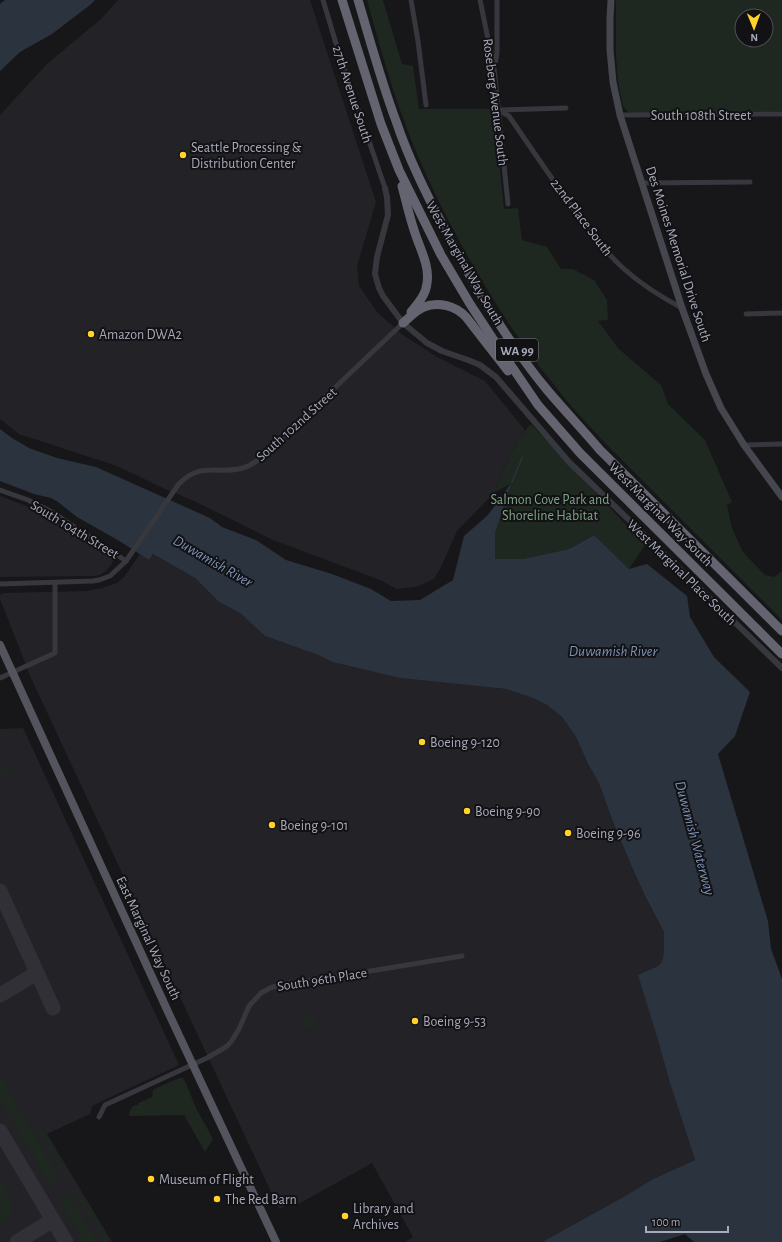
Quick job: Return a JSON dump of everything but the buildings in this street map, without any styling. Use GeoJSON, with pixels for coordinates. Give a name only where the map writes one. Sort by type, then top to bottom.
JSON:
{"type":"FeatureCollection","features":[{"type":"Feature","properties":{"kind":"highway","name":"West Marginal Way South"},"geometry":{"type":"LineString","coordinates":[[342,0],[381,124],[398,170],[441,255],[470,304],[538,405],[580,453],[782,654]]}},
{"type":"Feature","properties":{"kind":"highway","name":"West Marginal Way South"},"geometry":{"type":"LineString","coordinates":[[358,0],[396,122],[417,172],[435,211],[468,274],[494,317],[548,390],[600,450],[782,631]]}},
{"type":"Feature","properties":{"kind":"highway"},"geometry":{"type":"LineString","coordinates":[[398,170],[407,206],[428,275],[425,292],[403,323]]}},
{"type":"Feature","properties":{"kind":"highway"},"geometry":{"type":"LineString","coordinates":[[403,323],[423,307],[442,305],[458,310],[466,317],[538,405]]}},
{"type":"Feature","properties":{"kind":"main road","name":"Des Moines Memorial Drive South"},"geometry":{"type":"LineString","coordinates":[[611,0],[610,50],[613,82],[620,115],[682,308],[713,392],[721,408],[744,445],[782,497]]}},
{"type":"Feature","properties":{"kind":"main road","name":"East Marginal Way South"},"geometry":{"type":"LineString","coordinates":[[0,644],[276,1242]]}},
{"type":"Feature","properties":{"kind":"street","name":"27th Avenue South"},"geometry":{"type":"LineString","coordinates":[[323,0],[384,188]]}},
{"type":"Feature","properties":{"kind":"street"},"geometry":{"type":"LineString","coordinates":[[411,0],[426,106]]}},
{"type":"Feature","properties":{"kind":"street","name":"Roseberg Avenue South"},"geometry":{"type":"LineString","coordinates":[[480,0],[494,68],[508,204]]}},
{"type":"Feature","properties":{"kind":"street"},"geometry":{"type":"LineString","coordinates":[[494,68],[497,53],[497,0]]}},
{"type":"Feature","properties":{"kind":"street"},"geometry":{"type":"LineString","coordinates":[[498,110],[566,108]]}},
{"type":"Feature","properties":{"kind":"street","name":"22nd Place South"},"geometry":{"type":"LineString","coordinates":[[498,110],[508,116],[586,227],[602,247],[624,269],[643,284],[665,299],[682,308]]}},
{"type":"Feature","properties":{"kind":"street","name":"South 108th Street"},"geometry":{"type":"LineString","coordinates":[[620,115],[782,114]]}},
{"type":"Feature","properties":{"kind":"street"},"geometry":{"type":"LineString","coordinates":[[642,183],[750,182]]}},
{"type":"Feature","properties":{"kind":"street","name":"West Marginal Place South"},"geometry":{"type":"LineString","coordinates":[[384,188],[387,197],[388,215],[377,257],[375,274],[383,296],[403,323],[431,346],[468,360],[489,371],[496,377],[569,462],[782,668]]}},
{"type":"Feature","properties":{"kind":"street"},"geometry":{"type":"LineString","coordinates":[[746,314],[782,313]]}},
{"type":"Feature","properties":{"kind":"street","name":"South 102nd Street"},"geometry":{"type":"LineString","coordinates":[[0,584],[99,580],[110,576],[126,561],[184,478],[201,471],[243,468],[262,458],[403,323]]}},
{"type":"Feature","properties":{"kind":"street"},"geometry":{"type":"LineString","coordinates":[[744,445],[782,444]]}},
{"type":"Feature","properties":{"kind":"street","name":"South 104th Street"},"geometry":{"type":"LineString","coordinates":[[0,490],[28,500],[47,509],[126,561]]}},
{"type":"Feature","properties":{"kind":"street"},"geometry":{"type":"LineString","coordinates":[[0,678],[55,653],[55,582]]}},
{"type":"Feature","properties":{"kind":"street","name":"South 96th Place"},"geometry":{"type":"LineString","coordinates":[[99,1117],[105,1105],[219,1052],[231,1042],[239,1029],[249,1006],[261,993],[270,988],[283,984],[462,956]]}},
{"type":"Feature","properties":{"kind":"shaded area"},"geometry":{"type":"Polygon","coordinates":[[[118,0],[310,0],[376,202],[357,266],[359,286],[378,313],[403,335],[437,357],[485,381],[525,430],[513,449],[495,492],[457,531],[434,579],[416,587],[397,589],[380,580],[273,540],[194,501],[117,466],[19,434],[0,419],[0,115],[47,64],[102,18],[118,0]]]}},
{"type":"Feature","properties":{"kind":"shaded area"},"geometry":{"type":"Polygon","coordinates":[[[0,496],[37,510],[62,525],[114,558],[111,565],[100,575],[93,576],[0,577],[0,496]]]}},
{"type":"Feature","properties":{"kind":"shaded area"},"geometry":{"type":"Polygon","coordinates":[[[140,554],[149,560],[153,554],[195,578],[219,602],[240,613],[265,636],[318,655],[332,662],[400,678],[506,689],[533,698],[547,705],[562,717],[576,737],[588,764],[599,783],[612,821],[631,865],[664,932],[664,951],[662,962],[658,966],[648,971],[658,1040],[669,1080],[695,1160],[653,1179],[542,1242],[405,1242],[413,1237],[372,1163],[293,1207],[291,1203],[279,1209],[31,678],[0,599],[0,595],[3,593],[87,591],[102,588],[117,583],[124,577],[140,554]]]}},
{"type":"Feature","properties":{"kind":"shaded area"},"geometry":{"type":"Polygon","coordinates":[[[23,728],[179,1065],[92,1106],[90,1114],[47,1134],[112,1242],[0,1242],[0,729],[23,728]]]}},
{"type":"Feature","properties":{"kind":"green space"},"geometry":{"type":"Polygon","coordinates":[[[367,0],[383,0],[402,64],[413,66],[419,109],[494,109],[504,209],[518,208],[522,240],[547,247],[561,269],[573,269],[594,280],[607,300],[608,320],[598,321],[619,349],[661,385],[668,404],[705,440],[732,502],[727,505],[732,528],[743,552],[765,575],[774,577],[782,571],[782,620],[593,430],[560,393],[513,330],[465,251],[440,204],[420,161],[408,133],[393,89],[367,0]]]}},
{"type":"Feature","properties":{"kind":"green space"},"geometry":{"type":"Polygon","coordinates":[[[616,0],[782,0],[782,111],[636,114],[628,112],[623,106],[618,82],[616,56],[616,0]]]}},
{"type":"Feature","properties":{"kind":"green space","name":"Salmon Cove Park and Shoreline Habitat"},"geometry":{"type":"Polygon","coordinates":[[[531,424],[645,545],[629,569],[593,535],[569,549],[523,559],[495,560],[495,533],[512,483],[495,492],[514,447],[531,424]]]}},
{"type":"Feature","properties":{"kind":"green space"},"geometry":{"type":"Polygon","coordinates":[[[2,767],[11,768],[13,772],[2,777],[2,767]]]}},
{"type":"Feature","properties":{"kind":"green space"},"geometry":{"type":"Polygon","coordinates":[[[313,1015],[316,1020],[315,1025],[310,1029],[305,1028],[300,1018],[313,1015]]]}},
{"type":"Feature","properties":{"kind":"green space"},"geometry":{"type":"Polygon","coordinates":[[[0,1074],[59,1178],[57,1178],[58,1180],[55,1184],[50,1185],[32,1155],[34,1154],[33,1152],[31,1153],[0,1101],[0,1074]]]}},
{"type":"Feature","properties":{"kind":"green space"},"geometry":{"type":"Polygon","coordinates":[[[179,1078],[184,1078],[183,1080],[185,1081],[196,1108],[213,1139],[205,1152],[184,1115],[129,1116],[130,1110],[133,1106],[138,1105],[138,1103],[152,1097],[154,1089],[179,1078]]]}},
{"type":"Feature","properties":{"kind":"green space"},"geometry":{"type":"Polygon","coordinates":[[[38,1125],[41,1127],[64,1168],[60,1170],[39,1133],[38,1125]]]}},
{"type":"Feature","properties":{"kind":"green space"},"geometry":{"type":"Polygon","coordinates":[[[0,1174],[14,1205],[12,1214],[0,1223],[0,1174]]]}},
{"type":"Feature","properties":{"kind":"green space"},"geometry":{"type":"Polygon","coordinates":[[[79,1193],[109,1242],[104,1242],[76,1196],[79,1193]]]}},
{"type":"Feature","properties":{"kind":"green space"},"geometry":{"type":"Polygon","coordinates":[[[67,1194],[70,1197],[97,1242],[84,1242],[59,1200],[60,1195],[67,1194]]]}},
{"type":"Feature","properties":{"kind":"water"},"geometry":{"type":"Polygon","coordinates":[[[5,0],[95,0],[52,34],[20,52],[0,71],[0,4],[5,0]]]}},
{"type":"Feature","properties":{"kind":"water","name":"Duwamish River"},"geometry":{"type":"Polygon","coordinates":[[[0,429],[29,448],[57,458],[96,467],[210,518],[222,527],[256,540],[286,560],[332,574],[371,589],[391,601],[420,600],[453,580],[464,536],[488,515],[512,482],[495,533],[495,559],[523,559],[569,549],[594,535],[629,569],[647,564],[687,596],[690,617],[714,657],[750,692],[735,736],[718,754],[768,921],[771,949],[782,979],[782,1242],[694,1242],[685,1234],[660,1242],[542,1242],[653,1179],[695,1160],[669,1080],[638,975],[658,966],[662,962],[664,951],[664,932],[631,865],[612,820],[599,783],[588,764],[576,737],[562,717],[547,705],[533,698],[506,689],[400,678],[332,662],[318,655],[265,636],[240,613],[219,602],[195,578],[153,554],[149,560],[77,517],[51,498],[34,494],[0,481],[0,429]]]}},
{"type":"Feature","properties":{"kind":"waterway"},"geometry":{"type":"LineString","coordinates":[[512,482],[522,458]]}},
{"type":"Feature","properties":{"kind":"taxiway"},"geometry":{"type":"LineString","coordinates":[[0,891],[53,1008]]}},
{"type":"Feature","properties":{"kind":"taxiway"},"geometry":{"type":"LineString","coordinates":[[0,995],[37,973]]}},
{"type":"Feature","properties":{"kind":"taxiway"},"geometry":{"type":"LineString","coordinates":[[0,1131],[66,1242]]}},
{"type":"Feature","properties":{"kind":"taxiway"},"geometry":{"type":"LineString","coordinates":[[17,1242],[53,1220]]}},
{"type":"Feature","properties":{"kind":"place","name":"Seattle Processing & Distribution Center"},"geometry":{"type":"Point","coordinates":[183,155]}},
{"type":"Feature","properties":{"kind":"place","name":"Amazon DWA2"},"geometry":{"type":"Point","coordinates":[91,334]}},
{"type":"Feature","properties":{"kind":"place","name":"Boeing 9-120"},"geometry":{"type":"Point","coordinates":[422,742]}},
{"type":"Feature","properties":{"kind":"place","name":"Boeing 9-90"},"geometry":{"type":"Point","coordinates":[467,811]}},
{"type":"Feature","properties":{"kind":"place","name":"Boeing 9-101"},"geometry":{"type":"Point","coordinates":[272,825]}},
{"type":"Feature","properties":{"kind":"place","name":"Boeing 9-96"},"geometry":{"type":"Point","coordinates":[568,833]}},
{"type":"Feature","properties":{"kind":"place","name":"Boeing 9-53"},"geometry":{"type":"Point","coordinates":[415,1021]}},
{"type":"Feature","properties":{"kind":"place","name":"Museum of Flight"},"geometry":{"type":"Point","coordinates":[151,1179]}},
{"type":"Feature","properties":{"kind":"place","name":"The Red Barn"},"geometry":{"type":"Point","coordinates":[217,1199]}},
{"type":"Feature","properties":{"kind":"place","name":"Library and Archives"},"geometry":{"type":"Point","coordinates":[345,1216]}},
{"type":"Feature","properties":{"kind":"water label","name":"Duwamish Waterway"},"geometry":{"type":"Point","coordinates":[695,838]}}]}
